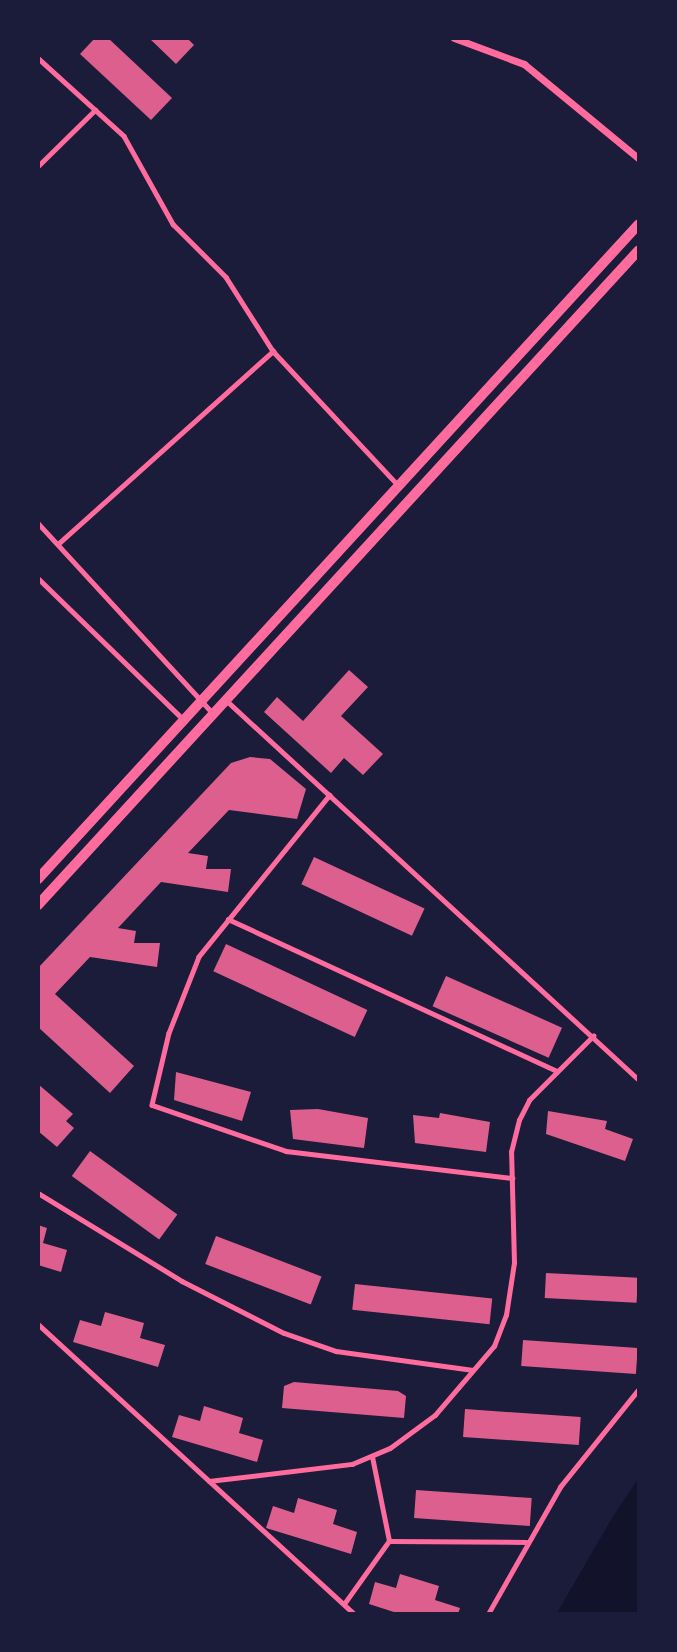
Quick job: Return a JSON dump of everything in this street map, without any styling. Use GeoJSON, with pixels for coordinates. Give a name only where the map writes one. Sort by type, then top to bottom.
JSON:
{"type":"FeatureCollection","features":[{"type":"Feature","properties":{"kind":"street"},"geometry":{"type":"LineString","coordinates":[[454,38],[524,64],[639,158]]}},
{"type":"Feature","properties":{"kind":"street"},"geometry":{"type":"LineString","coordinates":[[38,879],[397,485],[639,225]]}},
{"type":"Feature","properties":{"kind":"street"},"geometry":{"type":"LineString","coordinates":[[38,905],[639,251]]}},
{"type":"Feature","properties":{"kind":"lane"},"geometry":{"type":"LineString","coordinates":[[38,58],[136,150],[173,224],[226,277],[273,351],[397,485]]}},
{"type":"Feature","properties":{"kind":"lane"},"geometry":{"type":"LineString","coordinates":[[38,166],[95,110]]}},
{"type":"Feature","properties":{"kind":"lane"},"geometry":{"type":"LineString","coordinates":[[58,544],[273,351]]}},
{"type":"Feature","properties":{"kind":"lane"},"geometry":{"type":"LineString","coordinates":[[38,523],[212,713]]}},
{"type":"Feature","properties":{"kind":"lane"},"geometry":{"type":"LineString","coordinates":[[38,578],[183,719]]}},
{"type":"Feature","properties":{"kind":"lane"},"geometry":{"type":"LineString","coordinates":[[225,699],[639,1079]]}},
{"type":"Feature","properties":{"kind":"lane"},"geometry":{"type":"LineString","coordinates":[[330,795],[199,957],[179,1007],[152,1105],[286,1151],[512,1178]]}},
{"type":"Feature","properties":{"kind":"lane"},"geometry":{"type":"LineString","coordinates":[[228,919],[557,1072]]}},
{"type":"Feature","properties":{"kind":"lane"},"geometry":{"type":"LineString","coordinates":[[209,1481],[372,1457],[421,1428],[474,1370],[494,1346],[510,1299],[512,1178],[519,1120],[557,1072],[593,1035]]}},
{"type":"Feature","properties":{"kind":"lane"},"geometry":{"type":"LineString","coordinates":[[38,1193],[182,1281],[284,1333],[336,1351],[474,1370]]}},
{"type":"Feature","properties":{"kind":"lane"},"geometry":{"type":"LineString","coordinates":[[38,1324],[354,1614]]}},
{"type":"Feature","properties":{"kind":"lane"},"geometry":{"type":"LineString","coordinates":[[488,1614],[526,1542],[560,1487],[639,1390]]}},
{"type":"Feature","properties":{"kind":"lane"},"geometry":{"type":"LineString","coordinates":[[344,1604],[389,1541],[372,1457]]}},
{"type":"Feature","properties":{"kind":"lane"},"geometry":{"type":"LineString","coordinates":[[389,1541],[526,1542]]}},
{"type":"Feature","properties":{"kind":"shaded area"},"geometry":{"type":"Polygon","coordinates":[[[638,1479],[638,1613],[557,1613],[612,1518],[638,1479]]]}},
{"type":"Feature","properties":{"kind":"building"},"geometry":{"type":"Polygon","coordinates":[[[95,38],[108,38],[172,98],[151,120],[80,54],[95,38]]]}},
{"type":"Feature","properties":{"kind":"building"},"geometry":{"type":"Polygon","coordinates":[[[149,38],[187,38],[194,45],[176,64],[149,38]]]}},
{"type":"Feature","properties":{"kind":"building"},"geometry":{"type":"Polygon","coordinates":[[[349,670],[368,687],[341,716],[383,754],[363,775],[344,758],[331,773],[264,712],[277,697],[303,721],[349,670]]]}},
{"type":"Feature","properties":{"kind":"building"},"geometry":{"type":"Polygon","coordinates":[[[250,757],[270,759],[306,789],[297,819],[229,810],[188,853],[208,856],[206,869],[231,869],[228,892],[161,882],[118,928],[136,931],[134,943],[160,943],[157,967],[90,957],[55,994],[134,1066],[110,1093],[38,1027],[38,968],[231,763],[250,757]]]}},
{"type":"Feature","properties":{"kind":"building"},"geometry":{"type":"Polygon","coordinates":[[[314,857],[425,909],[412,936],[301,884],[314,857]]]}},
{"type":"Feature","properties":{"kind":"building"},"geometry":{"type":"Polygon","coordinates":[[[226,944],[367,1010],[355,1037],[213,971],[226,944]]]}},
{"type":"Feature","properties":{"kind":"building"},"geometry":{"type":"Polygon","coordinates":[[[446,976],[562,1028],[549,1058],[433,1006],[446,976]]]}},
{"type":"Feature","properties":{"kind":"building"},"geometry":{"type":"Polygon","coordinates":[[[176,1072],[251,1092],[242,1121],[174,1100],[176,1072]]]}},
{"type":"Feature","properties":{"kind":"building"},"geometry":{"type":"Polygon","coordinates":[[[38,1084],[73,1114],[66,1121],[74,1128],[57,1147],[38,1131],[38,1084]]]}},
{"type":"Feature","properties":{"kind":"building"},"geometry":{"type":"Polygon","coordinates":[[[318,1109],[368,1118],[364,1148],[293,1139],[290,1110],[318,1109]]]}},
{"type":"Feature","properties":{"kind":"building"},"geometry":{"type":"Polygon","coordinates":[[[548,1111],[607,1121],[605,1129],[633,1139],[625,1161],[546,1134],[548,1111]]]}},
{"type":"Feature","properties":{"kind":"building"},"geometry":{"type":"Polygon","coordinates":[[[440,1113],[490,1122],[486,1152],[415,1143],[413,1115],[439,1118],[440,1113]]]}},
{"type":"Feature","properties":{"kind":"building"},"geometry":{"type":"Polygon","coordinates":[[[90,1151],[177,1214],[159,1240],[72,1176],[90,1151]]]}},
{"type":"Feature","properties":{"kind":"building"},"geometry":{"type":"Polygon","coordinates":[[[38,1225],[47,1228],[43,1243],[67,1250],[61,1272],[38,1265],[38,1225]]]}},
{"type":"Feature","properties":{"kind":"building"},"geometry":{"type":"Polygon","coordinates":[[[216,1236],[321,1276],[311,1305],[205,1264],[216,1236]]]}},
{"type":"Feature","properties":{"kind":"building"},"geometry":{"type":"Polygon","coordinates":[[[546,1273],[638,1278],[637,1303],[545,1298],[546,1273]]]}},
{"type":"Feature","properties":{"kind":"building"},"geometry":{"type":"Polygon","coordinates":[[[355,1284],[492,1298],[490,1324],[352,1310],[355,1284]]]}},
{"type":"Feature","properties":{"kind":"building"},"geometry":{"type":"Polygon","coordinates":[[[105,1312],[144,1323],[140,1338],[165,1345],[158,1367],[73,1342],[80,1320],[101,1326],[105,1312]]]}},
{"type":"Feature","properties":{"kind":"building"},"geometry":{"type":"Polygon","coordinates":[[[523,1340],[638,1348],[636,1374],[521,1366],[523,1340]]]}},
{"type":"Feature","properties":{"kind":"building"},"geometry":{"type":"Polygon","coordinates":[[[294,1382],[398,1391],[406,1396],[404,1418],[282,1408],[284,1386],[294,1382]]]}},
{"type":"Feature","properties":{"kind":"building"},"geometry":{"type":"Polygon","coordinates":[[[204,1406],[243,1418],[239,1433],[263,1440],[257,1462],[172,1437],[179,1415],[200,1421],[204,1406]]]}},
{"type":"Feature","properties":{"kind":"building"},"geometry":{"type":"Polygon","coordinates":[[[465,1409],[581,1417],[579,1445],[463,1437],[465,1409]]]}},
{"type":"Feature","properties":{"kind":"building"},"geometry":{"type":"Polygon","coordinates":[[[416,1490],[532,1498],[530,1526],[414,1518],[416,1490]]]}},
{"type":"Feature","properties":{"kind":"building"},"geometry":{"type":"Polygon","coordinates":[[[298,1498],[337,1510],[333,1524],[357,1532],[351,1554],[266,1528],[273,1506],[294,1513],[298,1498]]]}},
{"type":"Feature","properties":{"kind":"building"},"geometry":{"type":"Polygon","coordinates":[[[400,1574],[439,1586],[435,1600],[460,1608],[458,1614],[400,1614],[369,1604],[375,1582],[396,1588],[400,1574]]]}}]}
